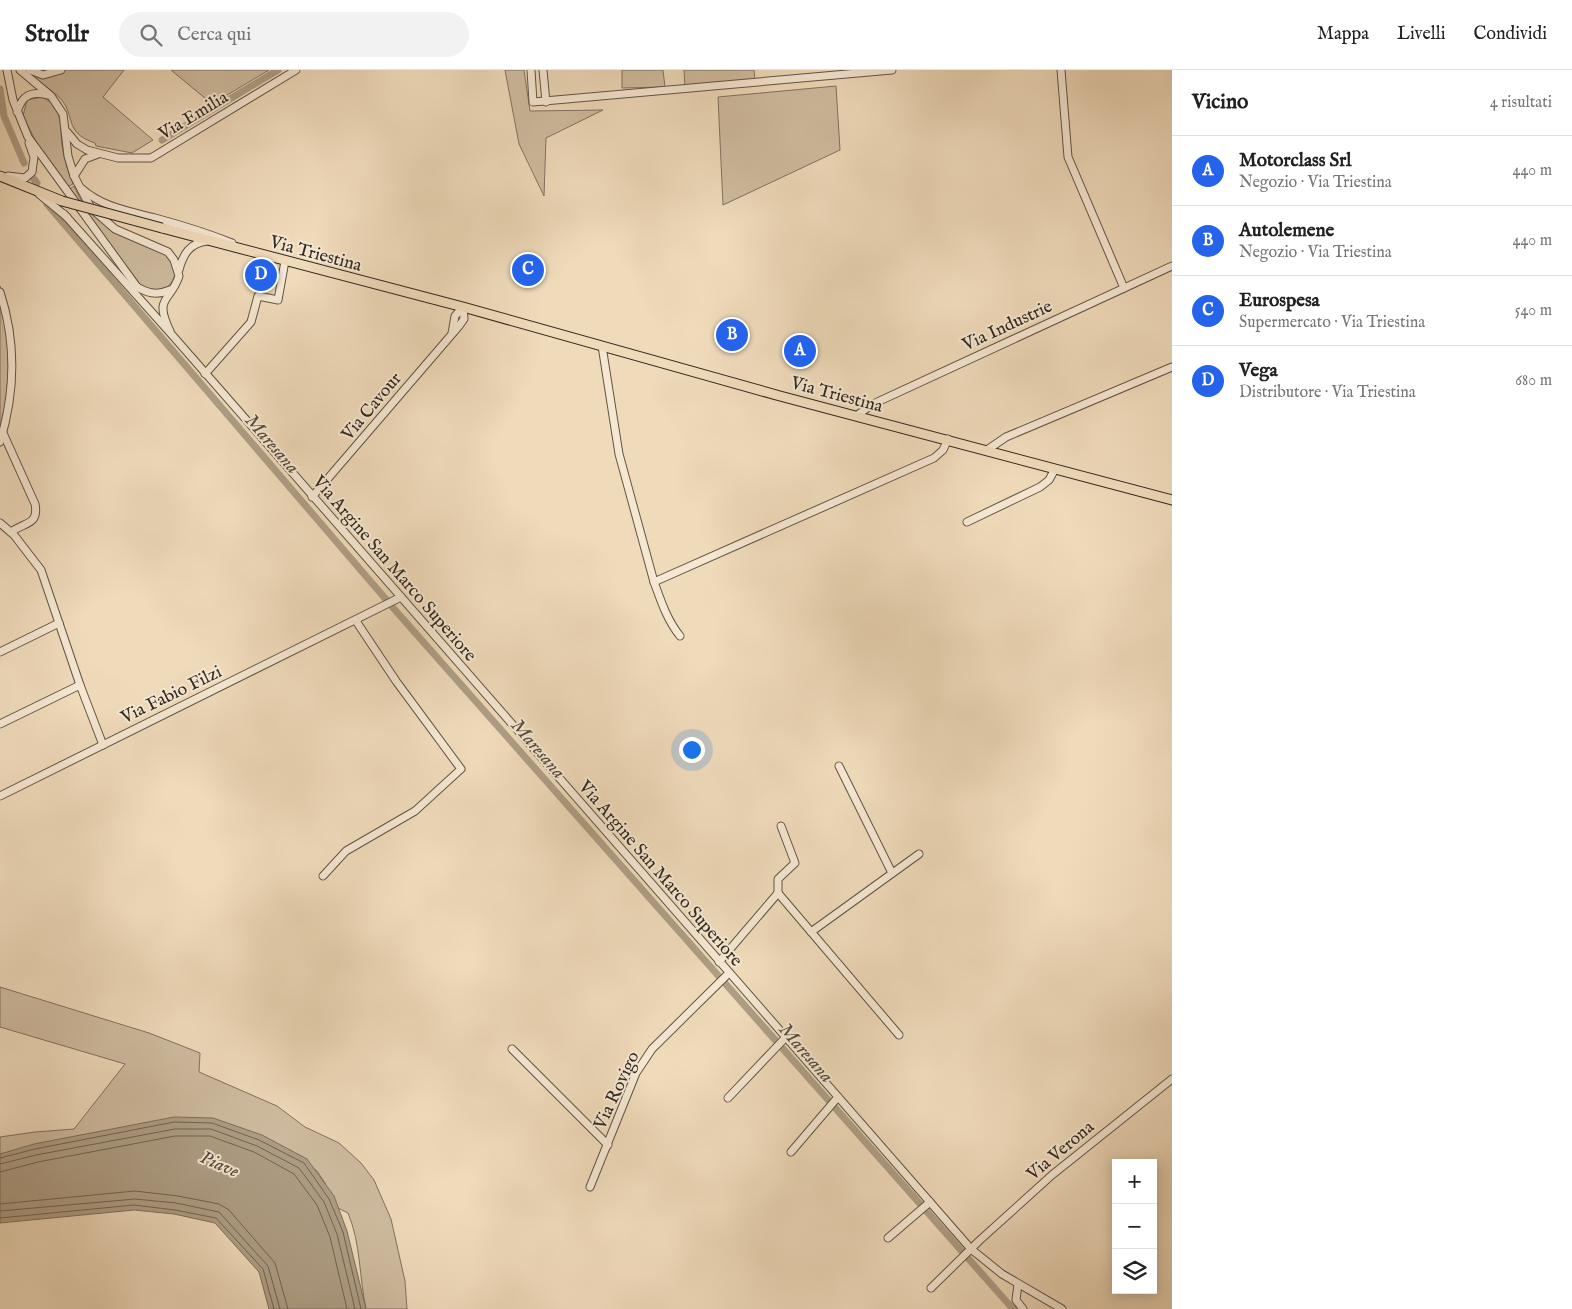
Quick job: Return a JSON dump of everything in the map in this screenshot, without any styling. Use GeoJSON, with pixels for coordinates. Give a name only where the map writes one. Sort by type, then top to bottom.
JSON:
{"type":"FeatureCollection","features":[{"type":"Feature","properties":{"kind":"main road","name":"Via Triestina"},"geometry":{"type":"LineString","coordinates":[[0,174],[39,194],[62,201],[207,241],[463,307],[856,416],[1172,500]]}},
{"type":"Feature","properties":{"kind":"street"},"geometry":{"type":"LineString","coordinates":[[0,174],[19,178],[29,176],[32,172],[34,157],[28,137],[17,114],[7,70]]}},
{"type":"Feature","properties":{"kind":"street"},"geometry":{"type":"LineString","coordinates":[[20,70],[51,96],[63,114],[68,156],[74,176],[91,208],[121,232],[168,252],[174,260],[179,273]]}},
{"type":"Feature","properties":{"kind":"street"},"geometry":{"type":"LineString","coordinates":[[30,70],[43,75],[61,70]]}},
{"type":"Feature","properties":{"kind":"street","name":"Via Emilia"},"geometry":{"type":"LineString","coordinates":[[66,129],[77,144],[98,154],[118,158],[151,158],[296,70]]}},
{"type":"Feature","properties":{"kind":"street"},"geometry":{"type":"LineString","coordinates":[[532,70],[533,102],[892,70]]}},
{"type":"Feature","properties":{"kind":"street"},"geometry":{"type":"LineString","coordinates":[[544,70],[546,102]]}},
{"type":"Feature","properties":{"kind":"street"},"geometry":{"type":"LineString","coordinates":[[1062,70],[1068,157],[1124,288]]}},
{"type":"Feature","properties":{"kind":"street"},"geometry":{"type":"LineString","coordinates":[[17,114],[26,96],[36,92],[51,96]]}},
{"type":"Feature","properties":{"kind":"street"},"geometry":{"type":"LineString","coordinates":[[28,137],[134,286]]}},
{"type":"Feature","properties":{"kind":"street"},"geometry":{"type":"LineString","coordinates":[[74,176],[85,159],[98,154]]}},
{"type":"Feature","properties":{"kind":"street"},"geometry":{"type":"LineString","coordinates":[[78,185],[91,197],[107,205],[208,233],[257,254]]}},
{"type":"Feature","properties":{"kind":"street"},"geometry":{"type":"LineString","coordinates":[[39,194],[78,227],[134,286]]}},
{"type":"Feature","properties":{"kind":"street"},"geometry":{"type":"LineString","coordinates":[[64,214],[134,286],[157,294],[170,290]]}},
{"type":"Feature","properties":{"kind":"street"},"geometry":{"type":"LineString","coordinates":[[173,336],[163,309],[170,290],[178,281],[179,273],[188,250],[195,243],[207,241]]}},
{"type":"Feature","properties":{"kind":"street"},"geometry":{"type":"LineString","coordinates":[[205,374],[251,322],[258,296],[278,300],[285,261]]}},
{"type":"Feature","properties":{"kind":"street","name":"Via Industrie"},"geometry":{"type":"LineString","coordinates":[[856,416],[873,404],[1172,266]]}},
{"type":"Feature","properties":{"kind":"street","name":"Via Argine San Marco Superiore"},"geometry":{"type":"LineString","coordinates":[[134,286],[205,374],[399,599],[720,962],[728,974],[970,1250],[1018,1284],[1062,1309]]}},
{"type":"Feature","properties":{"kind":"street"},"geometry":{"type":"LineString","coordinates":[[0,292],[11,348],[12,366],[12,383],[0,442]]}},
{"type":"Feature","properties":{"kind":"street","name":"Via Cavour"},"geometry":{"type":"LineString","coordinates":[[312,498],[452,333],[455,316],[463,307]]}},
{"type":"Feature","properties":{"kind":"street"},"geometry":{"type":"LineString","coordinates":[[602,346],[620,454],[654,582],[663,609],[680,636]]}},
{"type":"Feature","properties":{"kind":"street"},"geometry":{"type":"LineString","coordinates":[[986,450],[1006,437],[1172,367]]}},
{"type":"Feature","properties":{"kind":"street"},"geometry":{"type":"LineString","coordinates":[[3,433],[35,504],[36,512],[32,520],[11,532]]}},
{"type":"Feature","properties":{"kind":"street"},"geometry":{"type":"LineString","coordinates":[[654,582],[919,465],[944,450],[948,439]]}},
{"type":"Feature","properties":{"kind":"street"},"geometry":{"type":"LineString","coordinates":[[967,522],[1040,488],[1049,480],[1055,469]]}},
{"type":"Feature","properties":{"kind":"street"},"geometry":{"type":"LineString","coordinates":[[0,522],[11,532],[41,570],[80,685],[103,745]]}},
{"type":"Feature","properties":{"kind":"street","name":"Via Fabio Filzi"},"geometry":{"type":"LineString","coordinates":[[0,796],[399,599]]}},
{"type":"Feature","properties":{"kind":"street"},"geometry":{"type":"LineString","coordinates":[[323,876],[346,851],[414,811],[461,769],[396,681],[356,621]]}},
{"type":"Feature","properties":{"kind":"street"},"geometry":{"type":"LineString","coordinates":[[0,652],[59,623]]}},
{"type":"Feature","properties":{"kind":"street"},"geometry":{"type":"LineString","coordinates":[[0,724],[80,685]]}},
{"type":"Feature","properties":{"kind":"street"},"geometry":{"type":"LineString","coordinates":[[839,766],[892,873]]}},
{"type":"Feature","properties":{"kind":"street"},"geometry":{"type":"LineString","coordinates":[[720,962],[778,893],[778,879],[796,863],[781,826]]}},
{"type":"Feature","properties":{"kind":"street"},"geometry":{"type":"LineString","coordinates":[[811,932],[919,854]]}},
{"type":"Feature","properties":{"kind":"street"},"geometry":{"type":"LineString","coordinates":[[778,893],[899,1036]]}},
{"type":"Feature","properties":{"kind":"street","name":"Via Rovigo"},"geometry":{"type":"LineString","coordinates":[[590,1187],[631,1085],[652,1049],[728,974]]}},
{"type":"Feature","properties":{"kind":"street"},"geometry":{"type":"LineString","coordinates":[[728,1098],[784,1038]]}},
{"type":"Feature","properties":{"kind":"street","name":"Via Rovigo"},"geometry":{"type":"LineString","coordinates":[[512,1050],[608,1145]]}},
{"type":"Feature","properties":{"kind":"street","name":"Via Verona"},"geometry":{"type":"LineString","coordinates":[[930,1288],[1052,1175],[1172,1079]]}},
{"type":"Feature","properties":{"kind":"street"},"geometry":{"type":"LineString","coordinates":[[791,1152],[837,1099]]}},
{"type":"Feature","properties":{"kind":"street"},"geometry":{"type":"LineString","coordinates":[[888,1238],[929,1204]]}},
{"type":"Feature","properties":{"kind":"street"},"geometry":{"type":"LineString","coordinates":[[1018,1284],[1016,1300],[1024,1309]]}},
{"type":"Feature","properties":{"kind":"shaded area"},"geometry":{"type":"Polygon","coordinates":[[[30,70],[124,70],[103,97],[153,140],[132,153],[96,146],[95,143],[78,134],[71,123],[68,110],[59,97],[28,73],[30,70]]]}},
{"type":"Feature","properties":{"kind":"shaded area"},"geometry":{"type":"Polygon","coordinates":[[[171,70],[269,70],[212,104],[171,70]]]}},
{"type":"Feature","properties":{"kind":"shaded area"},"geometry":{"type":"Polygon","coordinates":[[[505,70],[524,70],[530,111],[603,110],[546,138],[544,196],[519,144],[505,70]]]}},
{"type":"Feature","properties":{"kind":"shaded area"},"geometry":{"type":"Polygon","coordinates":[[[622,70],[663,70],[665,87],[622,88],[622,70]]]}},
{"type":"Feature","properties":{"kind":"shaded area"},"geometry":{"type":"Polygon","coordinates":[[[684,70],[754,70],[755,80],[685,88],[684,70]]]}},
{"type":"Feature","properties":{"kind":"shaded area"},"geometry":{"type":"Polygon","coordinates":[[[836,86],[840,150],[723,205],[718,97],[836,86]]]}},
{"type":"Feature","properties":{"kind":"shaded area"},"geometry":{"type":"Polygon","coordinates":[[[42,97],[54,106],[59,117],[64,155],[73,184],[67,187],[37,144],[23,116],[27,100],[42,97]]]}},
{"type":"Feature","properties":{"kind":"shaded area"},"geometry":{"type":"Polygon","coordinates":[[[74,186],[81,200],[102,223],[116,232],[167,254],[176,268],[171,284],[161,290],[155,290],[148,289],[135,280],[70,189],[74,186]]]}},
{"type":"Feature","properties":{"kind":"shaded area"},"geometry":{"type":"Polygon","coordinates":[[[0,286],[9,330],[13,382],[10,413],[0,442],[0,286]]]}},
{"type":"Feature","properties":{"kind":"shaded area"},"geometry":{"type":"Polygon","coordinates":[[[0,987],[149,1033],[200,1053],[199,1072],[277,1106],[305,1127],[339,1143],[361,1163],[374,1180],[391,1219],[405,1281],[407,1309],[366,1309],[358,1249],[348,1213],[338,1208],[330,1197],[325,1183],[317,1171],[303,1160],[0,1164],[0,1137],[74,1129],[125,1064],[0,1027],[0,987]]]}},
{"type":"Feature","properties":{"kind":"water","name":"Piave"},"geometry":{"type":"Polygon","coordinates":[[[174,1117],[213,1118],[262,1135],[307,1159],[334,1196],[347,1231],[366,1309],[269,1309],[259,1272],[215,1223],[174,1214],[134,1210],[0,1223],[0,1154],[34,1144],[174,1117]]]}},
{"type":"Feature","properties":{"kind":"waterway"},"geometry":{"type":"LineString","coordinates":[[162,140],[278,70]]}},
{"type":"Feature","properties":{"kind":"waterway","name":"Maresana"},"geometry":{"type":"LineString","coordinates":[[0,89],[4,116],[24,163]]}},
{"type":"Feature","properties":{"kind":"waterway","name":"Maresana"},"geometry":{"type":"LineString","coordinates":[[33,178],[37,183]]}},
{"type":"Feature","properties":{"kind":"waterway","name":"Maresana"},"geometry":{"type":"LineString","coordinates":[[47,204],[395,610],[1013,1309]]}},
{"type":"Feature","properties":{"kind":"place","name":"Eurospesa"},"geometry":{"type":"Point","coordinates":[528,270]}},
{"type":"Feature","properties":{"kind":"place","name":"Vega"},"geometry":{"type":"Point","coordinates":[261,275]}},
{"type":"Feature","properties":{"kind":"place","name":"Autolemene"},"geometry":{"type":"Point","coordinates":[732,335]}},
{"type":"Feature","properties":{"kind":"place","name":"Motorclass Srl"},"geometry":{"type":"Point","coordinates":[800,351]}}]}
